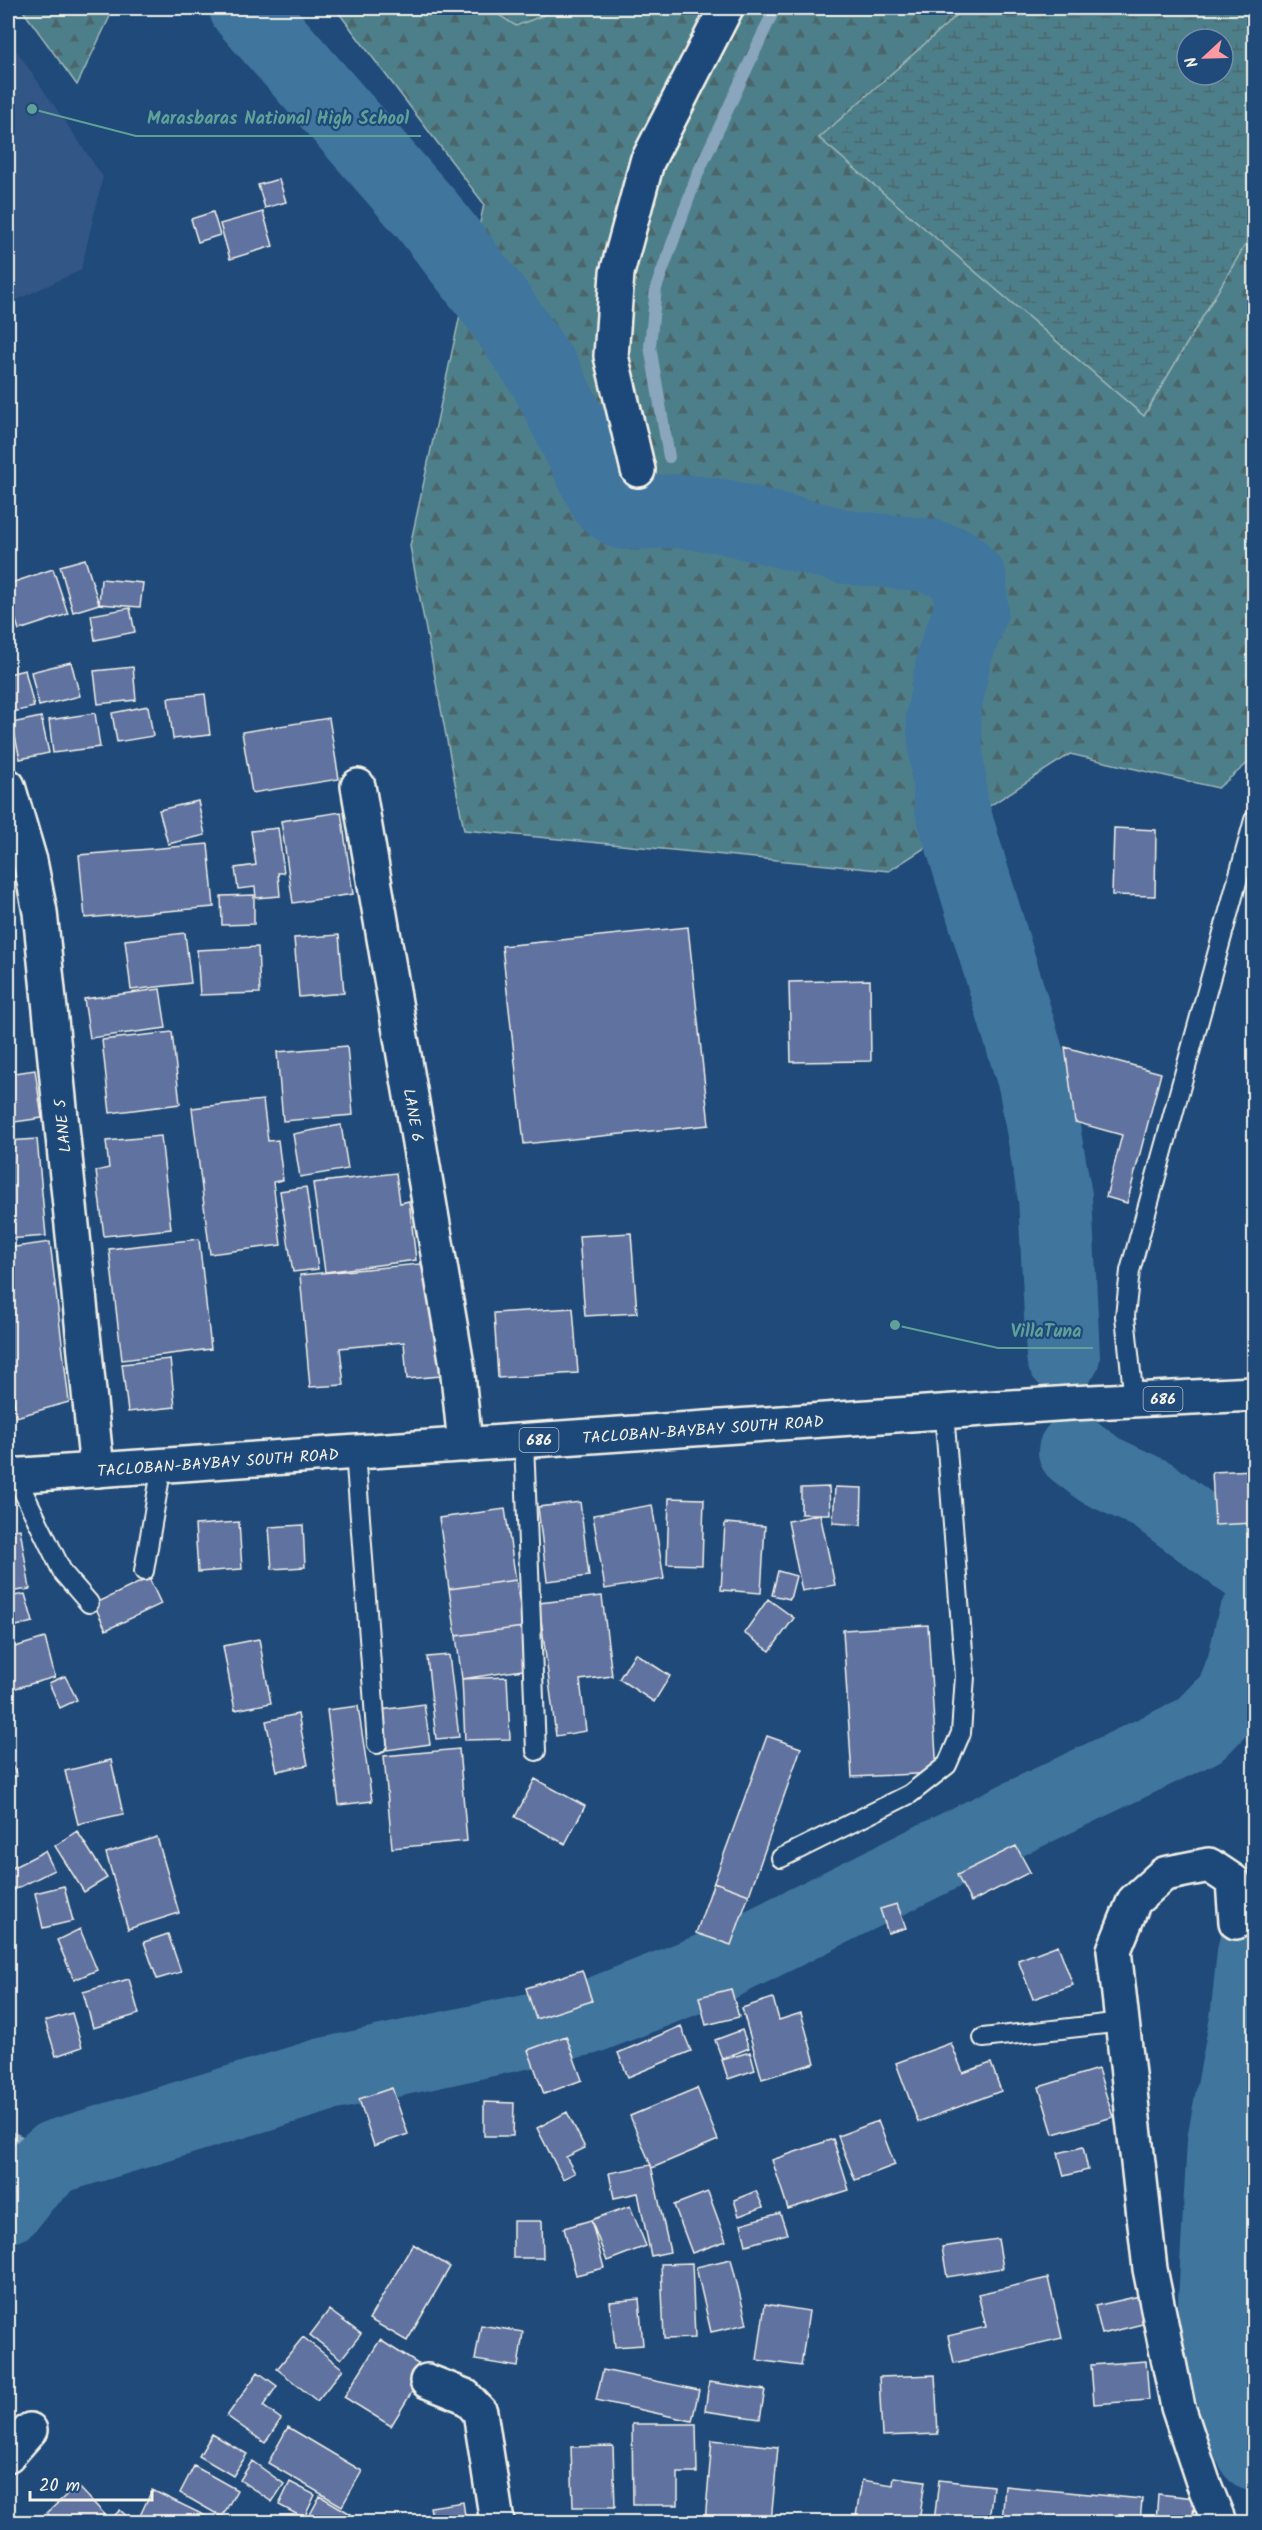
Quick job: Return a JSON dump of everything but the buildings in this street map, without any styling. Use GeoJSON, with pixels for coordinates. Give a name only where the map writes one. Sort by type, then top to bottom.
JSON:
{"type":"FeatureCollection","features":[{"type":"Feature","properties":{"kind":"street"},"geometry":{"type":"LineString","coordinates":[[638,470],[611,356],[617,273],[647,162],[726,8]]}},
{"type":"Feature","properties":{"kind":"street","name":"LANE 5"},"geometry":{"type":"LineString","coordinates":[[8,786],[30,861],[40,912],[97,1470]]}},
{"type":"Feature","properties":{"kind":"street","name":"LANE 6"},"geometry":{"type":"LineString","coordinates":[[358,786],[457,1365],[465,1445]]}},
{"type":"Feature","properties":{"kind":"street","name":"TACLOBAN-BAYBAY SOUTH ROAD"},"geometry":{"type":"LineString","coordinates":[[11,1475],[944,1412],[1254,1394]]}},
{"type":"Feature","properties":{"kind":"street"},"geometry":{"type":"LineString","coordinates":[[1219,2523],[1178,2407],[1150,2269],[1114,1950],[1134,1901],[1164,1874],[1209,1865],[1233,1881],[1236,1922]]}},
{"type":"Feature","properties":{"kind":"street"},"geometry":{"type":"LineString","coordinates":[[427,2381],[465,2396],[480,2412],[497,2523]]}},
{"type":"Feature","properties":{"kind":"street"},"geometry":{"type":"LineString","coordinates":[[8,2455],[30,2430]]}},
{"type":"Feature","properties":{"kind":"lane"},"geometry":{"type":"LineString","coordinates":[[1134,1401],[1125,1316],[1130,1271],[1254,820]]}},
{"type":"Feature","properties":{"kind":"lane"},"geometry":{"type":"LineString","coordinates":[[781,1858],[910,1794],[947,1765],[961,1733],[965,1676],[944,1412]]}},
{"type":"Feature","properties":{"kind":"lane"},"geometry":{"type":"LineString","coordinates":[[524,1441],[536,1751]]}},
{"type":"Feature","properties":{"kind":"lane"},"geometry":{"type":"LineString","coordinates":[[356,1452],[377,1744]]}},
{"type":"Feature","properties":{"kind":"lane"},"geometry":{"type":"LineString","coordinates":[[144,1571],[162,1465]]}},
{"type":"Feature","properties":{"kind":"lane"},"geometry":{"type":"LineString","coordinates":[[11,1475],[63,1573],[90,1603]]}},
{"type":"Feature","properties":{"kind":"lane"},"geometry":{"type":"LineString","coordinates":[[983,2038],[1122,2022]]}},
{"type":"Feature","properties":{"kind":"shaded area"},"geometry":{"type":"Polygon","coordinates":[[[8,38],[103,177],[81,270],[8,304],[8,38]]]}},
{"type":"Feature","properties":{"kind":"green space"},"geometry":{"type":"Polygon","coordinates":[[[21,8],[114,8],[77,85],[21,8]]]}},
{"type":"Feature","properties":{"kind":"green space"},"geometry":{"type":"Polygon","coordinates":[[[335,8],[1254,8],[1254,758],[1218,788],[1070,754],[889,871],[464,830],[410,546],[484,204],[335,8]]]}},
{"type":"Feature","properties":{"kind":"green space"},"geometry":{"type":"Polygon","coordinates":[[[488,8],[562,8],[516,26],[488,8]]]}},
{"type":"Feature","properties":{"kind":"green space"},"geometry":{"type":"Polygon","coordinates":[[[965,8],[1254,8],[1254,230],[1144,416],[819,138],[965,8]]]}},
{"type":"Feature","properties":{"kind":"waterway"},"geometry":{"type":"LineString","coordinates":[[246,8],[427,215],[496,304],[546,377],[607,501],[624,513],[681,511],[722,516],[847,547],[925,555],[955,564],[970,580],[971,611],[954,657],[943,717],[951,805],[1035,1083],[1055,1197],[1063,1356]]}},
{"type":"Feature","properties":{"kind":"waterway"},"geometry":{"type":"LineString","coordinates":[[669,457],[650,346],[656,288],[698,173],[775,8]]}},
{"type":"Feature","properties":{"kind":"waterway"},"geometry":{"type":"LineString","coordinates":[[1075,1451],[1100,1470],[1153,1495],[1254,1570]]}},
{"type":"Feature","properties":{"kind":"waterway"},"geometry":{"type":"LineString","coordinates":[[8,2206],[25,2184],[55,2157],[324,2075],[587,2018],[709,1970],[981,1835],[1200,1730],[1232,1697],[1244,1665],[1254,1620]]}},
{"type":"Feature","properties":{"kind":"waterway"},"geometry":{"type":"LineString","coordinates":[[1254,1952],[1247,2020],[1224,2141],[1214,2318],[1241,2425],[1254,2453]]}},
{"type":"Feature","properties":{"kind":"waterway"},"geometry":{"type":"LineString","coordinates":[[8,2136],[55,2157]]}},
{"type":"Feature","properties":{"kind":"place","name":"Marasbaras National High School"},"geometry":{"type":"Point","coordinates":[32,109]}},
{"type":"Feature","properties":{"kind":"place","name":"VillaTuna"},"geometry":{"type":"Point","coordinates":[895,1325]}}]}
